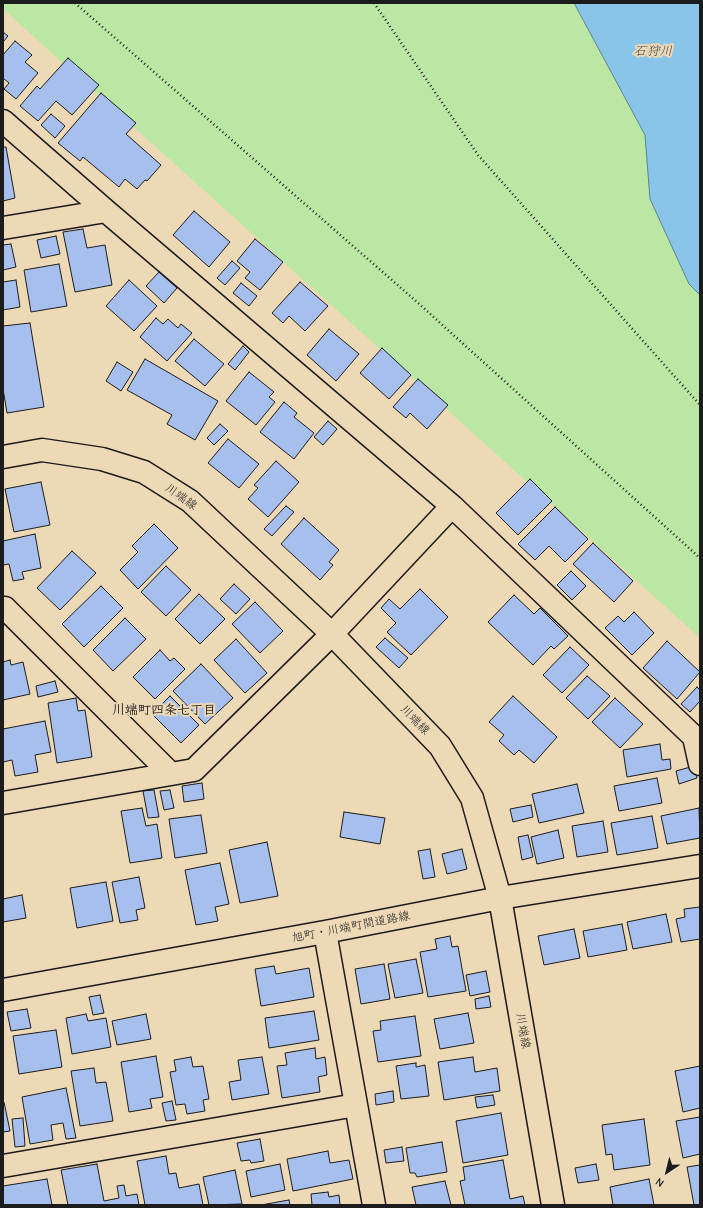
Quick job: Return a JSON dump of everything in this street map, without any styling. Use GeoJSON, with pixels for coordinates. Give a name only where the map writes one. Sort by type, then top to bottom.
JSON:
{"type":"FeatureCollection","features":[{"type":"Feature","properties":{"kind":"street"},"geometry":{"type":"LineString","coordinates":[[3,121],[106,211],[452,506],[694,737],[700,764]]}},
{"type":"Feature","properties":{"kind":"street"},"geometry":{"type":"LineString","coordinates":[[3,228],[106,211]]}},
{"type":"Feature","properties":{"kind":"street","name":"川端線"},"geometry":{"type":"LineString","coordinates":[[3,457],[42,450],[102,459],[144,472],[190,501],[332,634],[440,746],[472,798],[500,898],[553,1205]]}},
{"type":"Feature","properties":{"kind":"street"},"geometry":{"type":"LineString","coordinates":[[3,803],[194,770],[332,634],[452,506]]}},
{"type":"Feature","properties":{"kind":"street"},"geometry":{"type":"LineString","coordinates":[[3,608],[5,608],[171,774]]}},
{"type":"Feature","properties":{"kind":"street","name":"旭町・川端町間道路線"},"geometry":{"type":"LineString","coordinates":[[3,990],[325,932],[500,898],[700,866]]}},
{"type":"Feature","properties":{"kind":"street"},"geometry":{"type":"LineString","coordinates":[[325,932],[374,1205]]}},
{"type":"Feature","properties":{"kind":"street"},"geometry":{"type":"LineString","coordinates":[[3,1166],[356,1105]]}},
{"type":"Feature","properties":{"kind":"path"},"geometry":{"type":"LineString","coordinates":[[75,3],[417,302],[700,558]]}},
{"type":"Feature","properties":{"kind":"path"},"geometry":{"type":"LineString","coordinates":[[374,3],[478,155],[700,405]]}},
{"type":"Feature","properties":{"kind":"green space"},"geometry":{"type":"Polygon","coordinates":[[[3,3],[574,3],[645,135],[650,199],[689,284],[700,295],[700,638],[3,9],[3,3]]]}},
{"type":"Feature","properties":{"kind":"water","name":"石狩川"},"geometry":{"type":"Polygon","coordinates":[[[574,3],[700,3],[700,295],[689,284],[650,199],[645,135],[574,3]]]}},
{"type":"Feature","properties":{"kind":"building"},"geometry":{"type":"Polygon","coordinates":[[[3,32],[8,36],[3,42],[3,32]]]}},
{"type":"Feature","properties":{"kind":"building"},"geometry":{"type":"Polygon","coordinates":[[[15,41],[32,55],[25,62],[38,73],[16,99],[4,89],[9,83],[3,78],[3,55],[15,41]]]}},
{"type":"Feature","properties":{"kind":"building"},"geometry":{"type":"Polygon","coordinates":[[[68,58],[99,85],[72,115],[56,101],[38,121],[20,106],[37,86],[40,89],[68,58]]]}},
{"type":"Feature","properties":{"kind":"building"},"geometry":{"type":"Polygon","coordinates":[[[101,93],[136,123],[126,134],[161,165],[147,181],[145,180],[137,189],[125,179],[119,187],[83,157],[80,161],[58,143],[101,93]]]}},
{"type":"Feature","properties":{"kind":"building"},"geometry":{"type":"Polygon","coordinates":[[[51,114],[65,126],[55,138],[41,125],[51,114]]]}},
{"type":"Feature","properties":{"kind":"building"},"geometry":{"type":"Polygon","coordinates":[[[3,147],[6,147],[15,198],[3,201],[3,147]]]}},
{"type":"Feature","properties":{"kind":"building"},"geometry":{"type":"Polygon","coordinates":[[[194,211],[230,242],[209,267],[173,235],[194,211]]]}},
{"type":"Feature","properties":{"kind":"building"},"geometry":{"type":"Polygon","coordinates":[[[83,229],[87,248],[105,245],[112,285],[75,292],[63,232],[83,229]]]}},
{"type":"Feature","properties":{"kind":"building"},"geometry":{"type":"Polygon","coordinates":[[[56,236],[60,254],[41,258],[37,240],[56,236]]]}},
{"type":"Feature","properties":{"kind":"building"},"geometry":{"type":"Polygon","coordinates":[[[255,239],[283,262],[260,290],[245,278],[250,272],[237,261],[255,239]]]}},
{"type":"Feature","properties":{"kind":"building"},"geometry":{"type":"Polygon","coordinates":[[[11,244],[16,267],[3,270],[3,245],[11,244]]]}},
{"type":"Feature","properties":{"kind":"building"},"geometry":{"type":"Polygon","coordinates":[[[232,261],[240,268],[225,285],[217,278],[232,261]]]}},
{"type":"Feature","properties":{"kind":"building"},"geometry":{"type":"Polygon","coordinates":[[[59,264],[67,306],[31,312],[24,270],[59,264]]]}},
{"type":"Feature","properties":{"kind":"building"},"geometry":{"type":"Polygon","coordinates":[[[159,272],[177,288],[164,303],[146,286],[159,272]]]}},
{"type":"Feature","properties":{"kind":"building"},"geometry":{"type":"Polygon","coordinates":[[[16,280],[20,307],[3,310],[3,282],[16,280]]]}},
{"type":"Feature","properties":{"kind":"building"},"geometry":{"type":"Polygon","coordinates":[[[129,280],[157,306],[134,331],[106,306],[129,280]]]}},
{"type":"Feature","properties":{"kind":"building"},"geometry":{"type":"Polygon","coordinates":[[[300,282],[328,306],[305,331],[289,316],[283,323],[272,313],[300,282]]]}},
{"type":"Feature","properties":{"kind":"building"},"geometry":{"type":"Polygon","coordinates":[[[241,283],[257,296],[249,306],[233,293],[241,283]]]}},
{"type":"Feature","properties":{"kind":"building"},"geometry":{"type":"Polygon","coordinates":[[[156,318],[163,324],[168,319],[178,328],[181,324],[192,333],[167,361],[140,337],[156,318]]]}},
{"type":"Feature","properties":{"kind":"building"},"geometry":{"type":"Polygon","coordinates":[[[30,323],[44,407],[7,413],[3,389],[3,326],[30,323]]]}},
{"type":"Feature","properties":{"kind":"building"},"geometry":{"type":"Polygon","coordinates":[[[329,329],[359,354],[336,381],[307,355],[329,329]]]}},
{"type":"Feature","properties":{"kind":"building"},"geometry":{"type":"Polygon","coordinates":[[[194,339],[224,364],[205,386],[175,361],[194,339]]]}},
{"type":"Feature","properties":{"kind":"building"},"geometry":{"type":"Polygon","coordinates":[[[243,346],[249,352],[235,370],[228,364],[243,346]]]}},
{"type":"Feature","properties":{"kind":"building"},"geometry":{"type":"Polygon","coordinates":[[[382,348],[411,375],[389,399],[360,373],[382,348]]]}},
{"type":"Feature","properties":{"kind":"building"},"geometry":{"type":"Polygon","coordinates":[[[145,359],[218,401],[195,440],[167,424],[172,415],[127,390],[145,359]]]}},
{"type":"Feature","properties":{"kind":"building"},"geometry":{"type":"Polygon","coordinates":[[[117,362],[133,372],[121,391],[106,381],[117,362]]]}},
{"type":"Feature","properties":{"kind":"building"},"geometry":{"type":"Polygon","coordinates":[[[249,372],[274,392],[269,397],[275,402],[256,425],[226,401],[249,372]]]}},
{"type":"Feature","properties":{"kind":"building"},"geometry":{"type":"Polygon","coordinates":[[[418,379],[448,405],[427,429],[410,413],[406,418],[393,407],[418,379]]]}},
{"type":"Feature","properties":{"kind":"building"},"geometry":{"type":"Polygon","coordinates":[[[284,402],[297,413],[294,417],[314,433],[294,459],[260,432],[284,402]]]}},
{"type":"Feature","properties":{"kind":"building"},"geometry":{"type":"Polygon","coordinates":[[[328,421],[337,429],[323,445],[314,437],[328,421]]]}},
{"type":"Feature","properties":{"kind":"building"},"geometry":{"type":"Polygon","coordinates":[[[220,424],[228,431],[214,445],[207,438],[220,424]]]}},
{"type":"Feature","properties":{"kind":"building"},"geometry":{"type":"Polygon","coordinates":[[[228,439],[259,464],[239,488],[208,463],[228,439]]]}},
{"type":"Feature","properties":{"kind":"building"},"geometry":{"type":"Polygon","coordinates":[[[276,461],[299,482],[268,517],[248,499],[258,488],[254,485],[276,461]]]}},
{"type":"Feature","properties":{"kind":"building"},"geometry":{"type":"Polygon","coordinates":[[[530,479],[552,501],[518,535],[496,513],[530,479]]]}},
{"type":"Feature","properties":{"kind":"building"},"geometry":{"type":"Polygon","coordinates":[[[41,482],[50,525],[14,532],[5,489],[41,482]]]}},
{"type":"Feature","properties":{"kind":"building"},"geometry":{"type":"Polygon","coordinates":[[[286,506],[294,512],[272,536],[264,529],[286,506]]]}},
{"type":"Feature","properties":{"kind":"building"},"geometry":{"type":"Polygon","coordinates":[[[555,507],[588,539],[565,562],[549,546],[535,560],[518,544],[555,507]]]}},
{"type":"Feature","properties":{"kind":"building"},"geometry":{"type":"Polygon","coordinates":[[[304,518],[339,550],[329,562],[333,565],[320,580],[281,544],[304,518]]]}},
{"type":"Feature","properties":{"kind":"building"},"geometry":{"type":"Polygon","coordinates":[[[154,524],[178,548],[138,589],[120,570],[138,552],[132,546],[154,524]]]}},
{"type":"Feature","properties":{"kind":"building"},"geometry":{"type":"Polygon","coordinates":[[[35,534],[41,568],[22,572],[24,579],[13,581],[9,564],[3,565],[3,541],[35,534]]]}},
{"type":"Feature","properties":{"kind":"building"},"geometry":{"type":"Polygon","coordinates":[[[593,543],[633,581],[614,602],[573,564],[593,543]]]}},
{"type":"Feature","properties":{"kind":"building"},"geometry":{"type":"Polygon","coordinates":[[[72,551],[96,573],[60,610],[37,588],[72,551]]]}},
{"type":"Feature","properties":{"kind":"building"},"geometry":{"type":"Polygon","coordinates":[[[166,566],[191,590],[166,616],[141,592],[166,566]]]}},
{"type":"Feature","properties":{"kind":"building"},"geometry":{"type":"Polygon","coordinates":[[[571,571],[586,586],[572,600],[557,585],[571,571]]]}},
{"type":"Feature","properties":{"kind":"building"},"geometry":{"type":"Polygon","coordinates":[[[234,584],[250,599],[236,614],[220,599],[234,584]]]}},
{"type":"Feature","properties":{"kind":"building"},"geometry":{"type":"Polygon","coordinates":[[[101,586],[123,608],[84,647],[62,624],[101,586]]]}},
{"type":"Feature","properties":{"kind":"building"},"geometry":{"type":"Polygon","coordinates":[[[420,589],[448,617],[411,655],[387,632],[396,623],[381,608],[389,599],[400,609],[420,589]]]}},
{"type":"Feature","properties":{"kind":"building"},"geometry":{"type":"Polygon","coordinates":[[[199,594],[225,619],[200,644],[175,619],[199,594]]]}},
{"type":"Feature","properties":{"kind":"building"},"geometry":{"type":"Polygon","coordinates":[[[514,595],[534,614],[540,608],[568,636],[554,649],[551,646],[533,665],[488,622],[514,595]]]}},
{"type":"Feature","properties":{"kind":"building"},"geometry":{"type":"Polygon","coordinates":[[[255,602],[283,631],[260,653],[232,624],[255,602]]]}},
{"type":"Feature","properties":{"kind":"building"},"geometry":{"type":"Polygon","coordinates":[[[634,612],[654,633],[632,655],[605,628],[618,616],[624,622],[634,612]]]}},
{"type":"Feature","properties":{"kind":"building"},"geometry":{"type":"Polygon","coordinates":[[[125,618],[146,639],[113,671],[93,650],[125,618]]]}},
{"type":"Feature","properties":{"kind":"building"},"geometry":{"type":"Polygon","coordinates":[[[385,638],[408,658],[399,668],[376,647],[385,638]]]}},
{"type":"Feature","properties":{"kind":"building"},"geometry":{"type":"Polygon","coordinates":[[[236,639],[267,673],[245,693],[214,660],[236,639]]]}},
{"type":"Feature","properties":{"kind":"building"},"geometry":{"type":"Polygon","coordinates":[[[667,641],[700,672],[677,699],[643,668],[667,641]]]}},
{"type":"Feature","properties":{"kind":"building"},"geometry":{"type":"Polygon","coordinates":[[[570,647],[589,665],[562,693],[543,675],[570,647]]]}},
{"type":"Feature","properties":{"kind":"building"},"geometry":{"type":"Polygon","coordinates":[[[160,650],[170,661],[174,658],[185,669],[155,699],[133,677],[160,650]]]}},
{"type":"Feature","properties":{"kind":"building"},"geometry":{"type":"Polygon","coordinates":[[[10,660],[11,665],[23,662],[30,694],[3,700],[3,662],[10,660]]]}},
{"type":"Feature","properties":{"kind":"building"},"geometry":{"type":"Polygon","coordinates":[[[201,664],[233,698],[205,724],[173,691],[201,664]]]}},
{"type":"Feature","properties":{"kind":"building"},"geometry":{"type":"Polygon","coordinates":[[[587,676],[610,696],[588,719],[566,698],[587,676]]]}},
{"type":"Feature","properties":{"kind":"building"},"geometry":{"type":"Polygon","coordinates":[[[55,681],[58,692],[38,697],[36,686],[55,681]]]}},
{"type":"Feature","properties":{"kind":"building"},"geometry":{"type":"Polygon","coordinates":[[[697,687],[700,690],[700,701],[690,712],[681,704],[697,687]]]}},
{"type":"Feature","properties":{"kind":"building"},"geometry":{"type":"Polygon","coordinates":[[[170,696],[199,725],[181,743],[152,714],[170,696]]]}},
{"type":"Feature","properties":{"kind":"building"},"geometry":{"type":"Polygon","coordinates":[[[513,696],[557,737],[534,763],[519,750],[514,755],[499,741],[504,735],[489,722],[513,696]]]}},
{"type":"Feature","properties":{"kind":"building"},"geometry":{"type":"Polygon","coordinates":[[[76,698],[78,711],[85,710],[92,757],[57,763],[48,703],[76,698]]]}},
{"type":"Feature","properties":{"kind":"building"},"geometry":{"type":"Polygon","coordinates":[[[615,698],[643,724],[620,748],[592,722],[615,698]]]}},
{"type":"Feature","properties":{"kind":"building"},"geometry":{"type":"Polygon","coordinates":[[[45,721],[51,752],[35,755],[38,772],[15,776],[12,760],[3,762],[3,729],[45,721]]]}},
{"type":"Feature","properties":{"kind":"building"},"geometry":{"type":"Polygon","coordinates":[[[660,744],[662,760],[670,759],[671,769],[627,777],[623,750],[660,744]]]}},
{"type":"Feature","properties":{"kind":"building"},"geometry":{"type":"Polygon","coordinates":[[[694,766],[697,778],[679,784],[676,771],[694,766]]]}},
{"type":"Feature","properties":{"kind":"building"},"geometry":{"type":"Polygon","coordinates":[[[657,778],[662,803],[619,811],[614,786],[657,778]]]}},
{"type":"Feature","properties":{"kind":"building"},"geometry":{"type":"Polygon","coordinates":[[[202,783],[204,799],[184,802],[182,786],[202,783]]]}},
{"type":"Feature","properties":{"kind":"building"},"geometry":{"type":"Polygon","coordinates":[[[577,784],[584,813],[539,823],[532,794],[577,784]]]}},
{"type":"Feature","properties":{"kind":"building"},"geometry":{"type":"Polygon","coordinates":[[[154,790],[159,817],[148,818],[143,791],[154,790]]]}},
{"type":"Feature","properties":{"kind":"building"},"geometry":{"type":"Polygon","coordinates":[[[170,790],[174,808],[164,810],[160,791],[170,790]]]}},
{"type":"Feature","properties":{"kind":"building"},"geometry":{"type":"Polygon","coordinates":[[[531,805],[533,817],[513,822],[510,809],[531,805]]]}},
{"type":"Feature","properties":{"kind":"building"},"geometry":{"type":"Polygon","coordinates":[[[142,808],[146,826],[157,824],[162,858],[130,863],[121,811],[142,808]]]}},
{"type":"Feature","properties":{"kind":"building"},"geometry":{"type":"Polygon","coordinates":[[[699,808],[700,838],[667,844],[661,816],[699,808]]]}},
{"type":"Feature","properties":{"kind":"building"},"geometry":{"type":"Polygon","coordinates":[[[344,812],[385,818],[380,844],[340,837],[344,812]]]}},
{"type":"Feature","properties":{"kind":"building"},"geometry":{"type":"Polygon","coordinates":[[[201,815],[207,853],[175,858],[169,819],[201,815]]]}},
{"type":"Feature","properties":{"kind":"building"},"geometry":{"type":"Polygon","coordinates":[[[652,816],[658,848],[617,855],[611,823],[652,816]]]}},
{"type":"Feature","properties":{"kind":"building"},"geometry":{"type":"Polygon","coordinates":[[[603,821],[608,852],[577,857],[572,826],[603,821]]]}},
{"type":"Feature","properties":{"kind":"building"},"geometry":{"type":"Polygon","coordinates":[[[558,830],[564,858],[537,864],[531,837],[558,830]]]}},
{"type":"Feature","properties":{"kind":"building"},"geometry":{"type":"Polygon","coordinates":[[[528,835],[533,857],[522,860],[518,837],[528,835]]]}},
{"type":"Feature","properties":{"kind":"building"},"geometry":{"type":"Polygon","coordinates":[[[267,842],[278,896],[240,903],[229,850],[267,842]]]}},
{"type":"Feature","properties":{"kind":"building"},"geometry":{"type":"Polygon","coordinates":[[[430,849],[435,877],[423,879],[418,851],[430,849]]]}},
{"type":"Feature","properties":{"kind":"building"},"geometry":{"type":"Polygon","coordinates":[[[462,849],[467,869],[447,874],[442,854],[462,849]]]}},
{"type":"Feature","properties":{"kind":"building"},"geometry":{"type":"Polygon","coordinates":[[[220,863],[229,904],[215,907],[218,921],[196,925],[185,870],[220,863]]]}},
{"type":"Feature","properties":{"kind":"building"},"geometry":{"type":"Polygon","coordinates":[[[139,877],[145,908],[136,910],[138,920],[120,923],[112,882],[139,877]]]}},
{"type":"Feature","properties":{"kind":"building"},"geometry":{"type":"Polygon","coordinates":[[[106,882],[113,921],[77,928],[70,888],[106,882]]]}},
{"type":"Feature","properties":{"kind":"building"},"geometry":{"type":"Polygon","coordinates":[[[22,895],[26,918],[3,922],[3,899],[22,895]]]}},
{"type":"Feature","properties":{"kind":"building"},"geometry":{"type":"Polygon","coordinates":[[[700,907],[700,939],[681,942],[676,919],[685,917],[684,909],[700,907]]]}},
{"type":"Feature","properties":{"kind":"building"},"geometry":{"type":"Polygon","coordinates":[[[666,914],[672,942],[633,949],[627,922],[666,914]]]}},
{"type":"Feature","properties":{"kind":"building"},"geometry":{"type":"Polygon","coordinates":[[[622,924],[627,950],[588,957],[583,931],[622,924]]]}},
{"type":"Feature","properties":{"kind":"building"},"geometry":{"type":"Polygon","coordinates":[[[574,929],[580,958],[544,965],[538,936],[574,929]]]}},
{"type":"Feature","properties":{"kind":"building"},"geometry":{"type":"Polygon","coordinates":[[[450,936],[452,947],[458,946],[466,991],[428,997],[420,952],[437,949],[435,939],[450,936]]]}},
{"type":"Feature","properties":{"kind":"building"},"geometry":{"type":"Polygon","coordinates":[[[416,959],[423,993],[395,998],[388,964],[416,959]]]}},
{"type":"Feature","properties":{"kind":"building"},"geometry":{"type":"Polygon","coordinates":[[[384,964],[390,999],[361,1004],[355,969],[384,964]]]}},
{"type":"Feature","properties":{"kind":"building"},"geometry":{"type":"Polygon","coordinates":[[[274,966],[276,974],[309,968],[314,997],[261,1006],[255,969],[274,966]]]}},
{"type":"Feature","properties":{"kind":"building"},"geometry":{"type":"Polygon","coordinates":[[[486,971],[490,992],[470,996],[466,975],[486,971]]]}},
{"type":"Feature","properties":{"kind":"building"},"geometry":{"type":"Polygon","coordinates":[[[100,995],[104,1013],[93,1015],[89,997],[100,995]]]}},
{"type":"Feature","properties":{"kind":"building"},"geometry":{"type":"Polygon","coordinates":[[[489,996],[491,1007],[476,1009],[475,999],[489,996]]]}},
{"type":"Feature","properties":{"kind":"building"},"geometry":{"type":"Polygon","coordinates":[[[27,1009],[31,1028],[11,1031],[7,1012],[27,1009]]]}},
{"type":"Feature","properties":{"kind":"building"},"geometry":{"type":"Polygon","coordinates":[[[314,1011],[319,1040],[269,1048],[265,1018],[314,1011]]]}},
{"type":"Feature","properties":{"kind":"building"},"geometry":{"type":"Polygon","coordinates":[[[468,1013],[474,1043],[440,1049],[434,1019],[468,1013]]]}},
{"type":"Feature","properties":{"kind":"building"},"geometry":{"type":"Polygon","coordinates":[[[86,1014],[88,1021],[106,1018],[111,1047],[72,1054],[66,1018],[86,1014]]]}},
{"type":"Feature","properties":{"kind":"building"},"geometry":{"type":"Polygon","coordinates":[[[146,1014],[151,1039],[117,1045],[112,1021],[146,1014]]]}},
{"type":"Feature","properties":{"kind":"building"},"geometry":{"type":"Polygon","coordinates":[[[415,1016],[421,1056],[378,1062],[373,1031],[381,1030],[380,1021],[415,1016]]]}},
{"type":"Feature","properties":{"kind":"building"},"geometry":{"type":"Polygon","coordinates":[[[56,1030],[62,1067],[19,1074],[13,1036],[56,1030]]]}},
{"type":"Feature","properties":{"kind":"building"},"geometry":{"type":"Polygon","coordinates":[[[315,1048],[316,1059],[325,1057],[327,1075],[318,1077],[320,1092],[282,1098],[277,1066],[287,1065],[285,1053],[315,1048]]]}},
{"type":"Feature","properties":{"kind":"building"},"geometry":{"type":"Polygon","coordinates":[[[156,1056],[163,1097],[150,1099],[152,1108],[129,1112],[121,1062],[156,1056]]]}},
{"type":"Feature","properties":{"kind":"building"},"geometry":{"type":"Polygon","coordinates":[[[191,1057],[193,1067],[203,1066],[209,1099],[203,1100],[205,1111],[187,1114],[185,1104],[176,1105],[170,1072],[176,1071],[174,1060],[191,1057]]]}},
{"type":"Feature","properties":{"kind":"building"},"geometry":{"type":"Polygon","coordinates":[[[262,1057],[269,1094],[232,1100],[229,1082],[241,1080],[238,1060],[262,1057]]]}},
{"type":"Feature","properties":{"kind":"building"},"geometry":{"type":"Polygon","coordinates":[[[473,1057],[475,1072],[497,1068],[500,1091],[444,1100],[438,1062],[473,1057]]]}},
{"type":"Feature","properties":{"kind":"building"},"geometry":{"type":"Polygon","coordinates":[[[416,1063],[416,1067],[425,1065],[429,1096],[401,1099],[396,1066],[416,1063]]]}},
{"type":"Feature","properties":{"kind":"building"},"geometry":{"type":"Polygon","coordinates":[[[700,1066],[700,1108],[683,1112],[675,1071],[700,1066]]]}},
{"type":"Feature","properties":{"kind":"building"},"geometry":{"type":"Polygon","coordinates":[[[94,1068],[96,1083],[106,1082],[113,1121],[80,1126],[71,1071],[94,1068]]]}},
{"type":"Feature","properties":{"kind":"building"},"geometry":{"type":"Polygon","coordinates":[[[66,1088],[76,1138],[66,1139],[63,1123],[51,1125],[53,1140],[30,1144],[22,1097],[66,1088]]]}},
{"type":"Feature","properties":{"kind":"building"},"geometry":{"type":"Polygon","coordinates":[[[393,1091],[394,1102],[376,1105],[375,1094],[393,1091]]]}},
{"type":"Feature","properties":{"kind":"building"},"geometry":{"type":"Polygon","coordinates":[[[493,1095],[495,1105],[477,1108],[475,1097],[493,1095]]]}},
{"type":"Feature","properties":{"kind":"building"},"geometry":{"type":"Polygon","coordinates":[[[172,1101],[176,1120],[166,1121],[162,1103],[172,1101]]]}},
{"type":"Feature","properties":{"kind":"building"},"geometry":{"type":"Polygon","coordinates":[[[3,1102],[10,1131],[3,1132],[3,1102]]]}},
{"type":"Feature","properties":{"kind":"building"},"geometry":{"type":"Polygon","coordinates":[[[501,1113],[508,1155],[463,1163],[456,1121],[501,1113]]]}},
{"type":"Feature","properties":{"kind":"building"},"geometry":{"type":"Polygon","coordinates":[[[700,1117],[700,1154],[683,1158],[676,1121],[700,1117]]]}},
{"type":"Feature","properties":{"kind":"building"},"geometry":{"type":"Polygon","coordinates":[[[23,1118],[25,1146],[15,1147],[12,1119],[23,1118]]]}},
{"type":"Feature","properties":{"kind":"building"},"geometry":{"type":"Polygon","coordinates":[[[644,1119],[650,1165],[614,1170],[612,1154],[606,1155],[602,1125],[644,1119]]]}},
{"type":"Feature","properties":{"kind":"building"},"geometry":{"type":"Polygon","coordinates":[[[260,1139],[264,1161],[251,1163],[250,1160],[241,1161],[237,1143],[260,1139]]]}},
{"type":"Feature","properties":{"kind":"building"},"geometry":{"type":"Polygon","coordinates":[[[442,1142],[447,1172],[417,1177],[415,1173],[410,1173],[406,1148],[442,1142]]]}},
{"type":"Feature","properties":{"kind":"building"},"geometry":{"type":"Polygon","coordinates":[[[402,1147],[404,1161],[386,1163],[384,1150],[402,1147]]]}},
{"type":"Feature","properties":{"kind":"building"},"geometry":{"type":"Polygon","coordinates":[[[328,1151],[330,1163],[349,1160],[353,1179],[293,1191],[287,1159],[328,1151]]]}},
{"type":"Feature","properties":{"kind":"building"},"geometry":{"type":"Polygon","coordinates":[[[166,1156],[169,1174],[176,1173],[179,1188],[199,1184],[203,1205],[145,1205],[137,1161],[166,1156]]]}},
{"type":"Feature","properties":{"kind":"building"},"geometry":{"type":"Polygon","coordinates":[[[503,1160],[510,1199],[523,1196],[525,1205],[465,1205],[460,1181],[465,1180],[463,1167],[503,1160]]]}},
{"type":"Feature","properties":{"kind":"building"},"geometry":{"type":"Polygon","coordinates":[[[97,1164],[104,1201],[119,1198],[117,1186],[124,1185],[126,1196],[137,1194],[139,1205],[68,1205],[61,1170],[97,1164]]]}},
{"type":"Feature","properties":{"kind":"building"},"geometry":{"type":"Polygon","coordinates":[[[280,1164],[285,1190],[251,1197],[246,1171],[280,1164]]]}},
{"type":"Feature","properties":{"kind":"building"},"geometry":{"type":"Polygon","coordinates":[[[596,1164],[599,1180],[578,1183],[575,1168],[596,1164]]]}},
{"type":"Feature","properties":{"kind":"building"},"geometry":{"type":"Polygon","coordinates":[[[700,1165],[700,1205],[694,1205],[687,1167],[700,1165]]]}},
{"type":"Feature","properties":{"kind":"building"},"geometry":{"type":"Polygon","coordinates":[[[235,1170],[242,1204],[209,1205],[203,1177],[235,1170]]]}},
{"type":"Feature","properties":{"kind":"building"},"geometry":{"type":"Polygon","coordinates":[[[47,1179],[52,1205],[3,1205],[3,1186],[47,1179]]]}},
{"type":"Feature","properties":{"kind":"building"},"geometry":{"type":"Polygon","coordinates":[[[649,1179],[654,1205],[613,1205],[610,1187],[649,1179]]]}},
{"type":"Feature","properties":{"kind":"building"},"geometry":{"type":"Polygon","coordinates":[[[445,1181],[451,1205],[416,1205],[412,1187],[445,1181]]]}},
{"type":"Feature","properties":{"kind":"building"},"geometry":{"type":"Polygon","coordinates":[[[328,1192],[329,1197],[339,1195],[340,1205],[312,1205],[311,1194],[328,1192]]]}},
{"type":"Feature","properties":{"kind":"building"},"geometry":{"type":"Polygon","coordinates":[[[289,1200],[290,1205],[261,1205],[289,1200]]]}},
{"type":"Feature","properties":{"kind":"district","name":"川端町四条七丁目"},"geometry":{"type":"Point","coordinates":[164,710]}}]}
